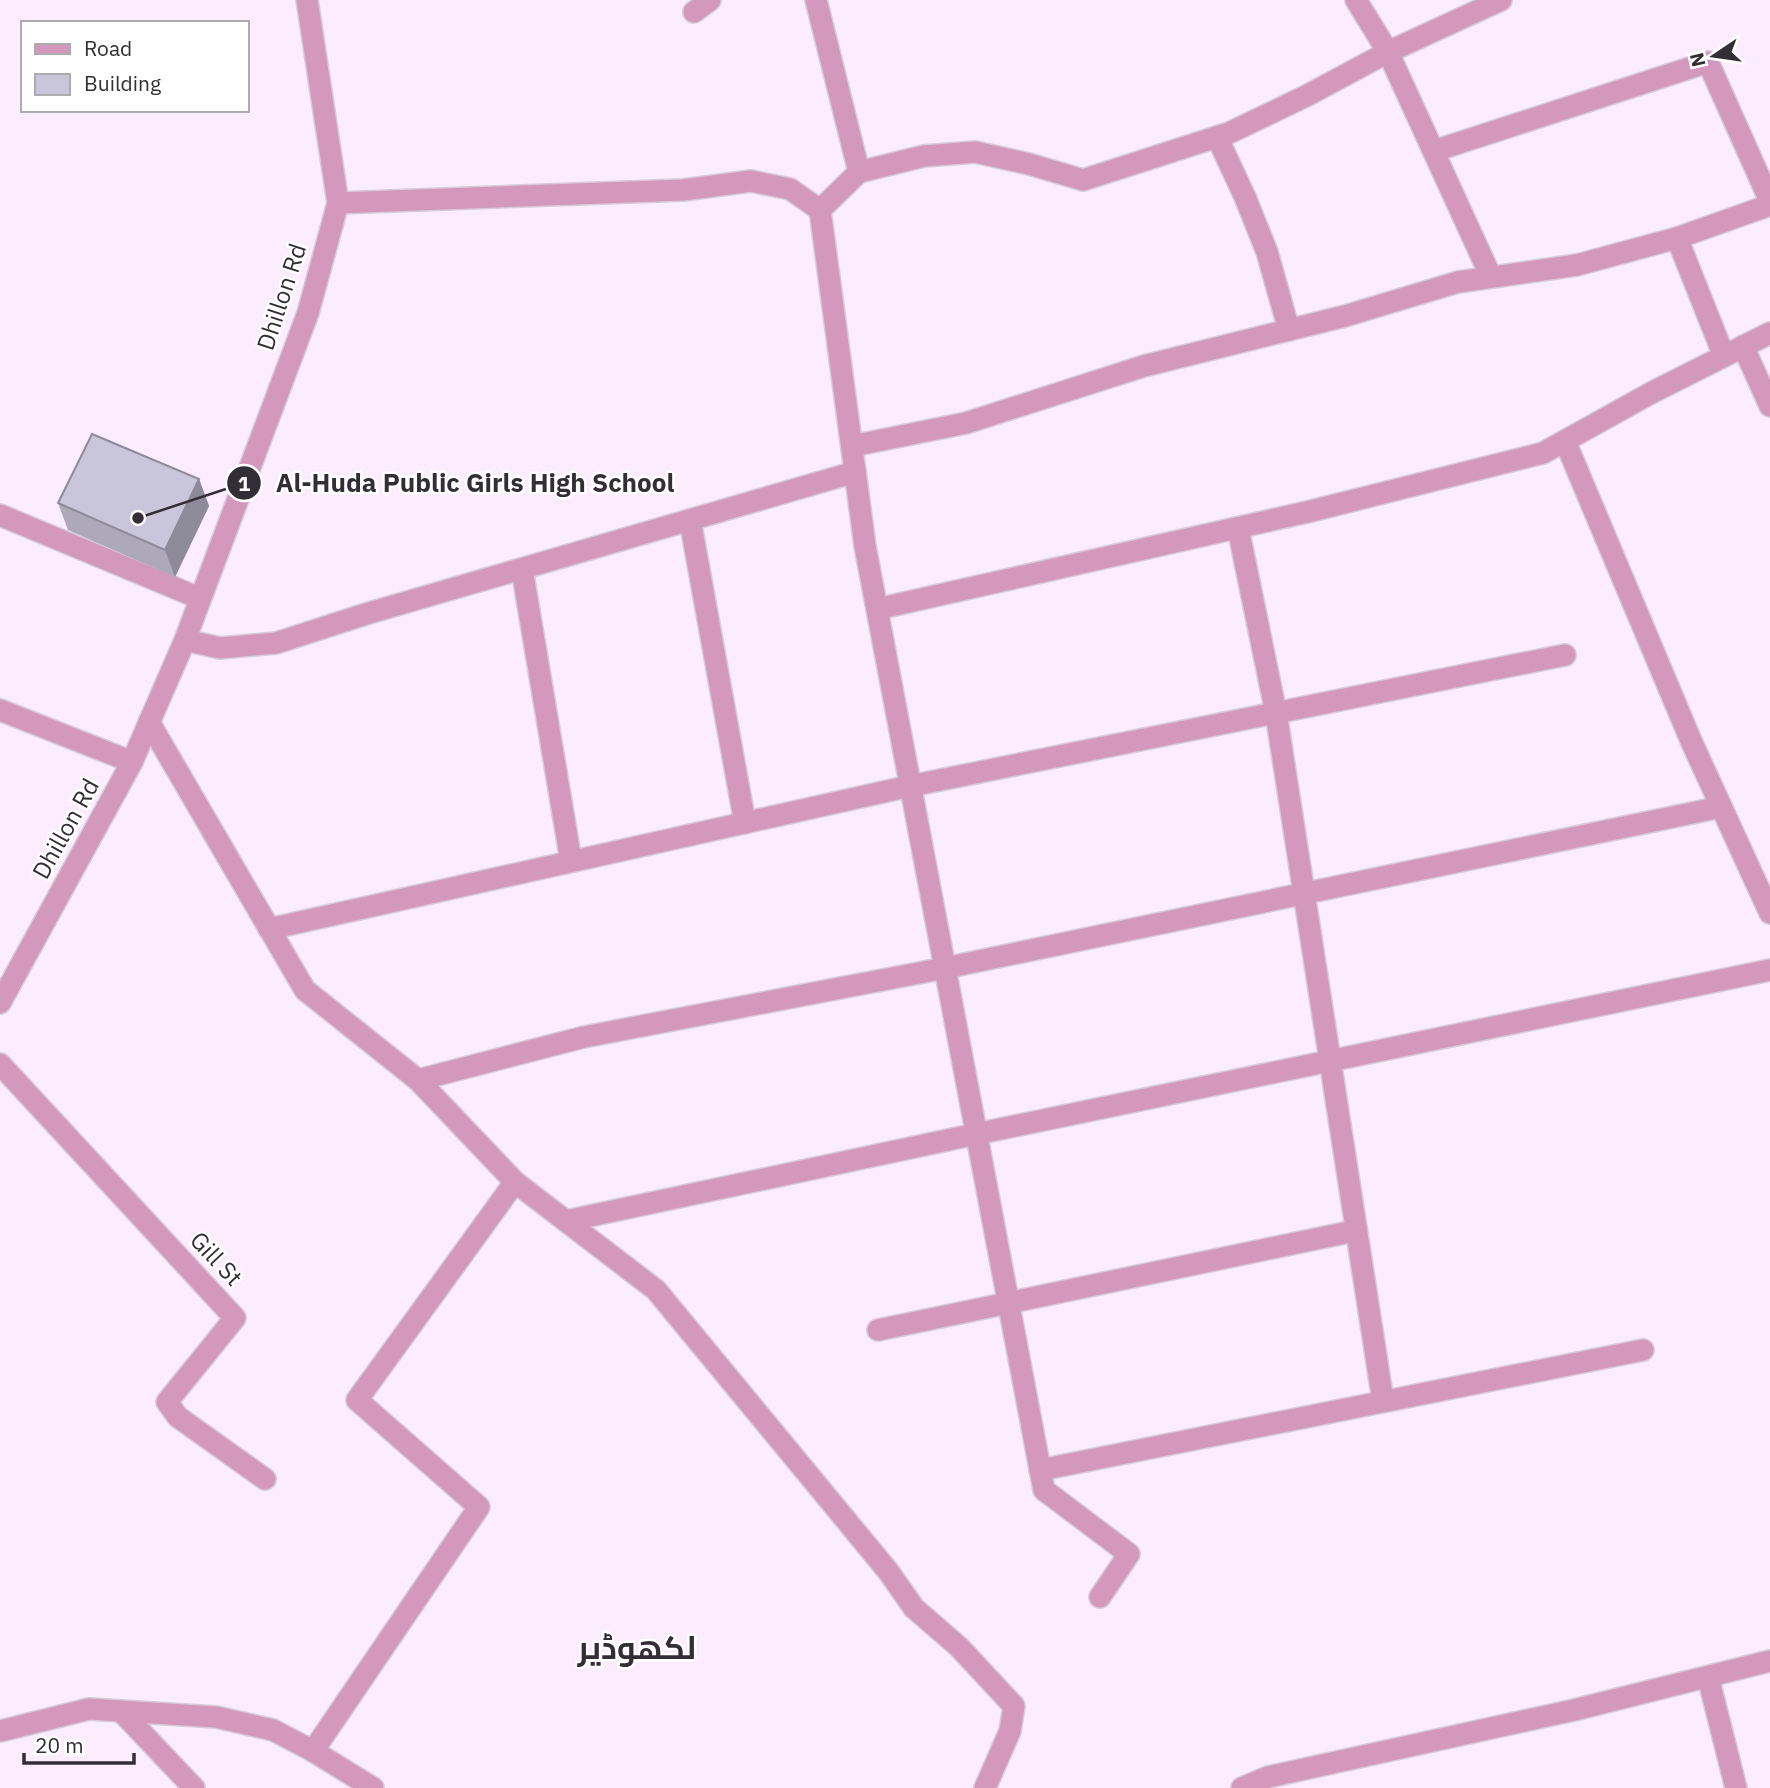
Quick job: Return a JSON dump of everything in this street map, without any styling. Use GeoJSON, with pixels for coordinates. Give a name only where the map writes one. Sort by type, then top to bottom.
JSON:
{"type":"FeatureCollection","features":[{"type":"Feature","properties":{"kind":"street","name":"Dhillon Rd"},"geometry":{"type":"LineString","coordinates":[[0,1003],[132,762],[185,640],[308,313],[338,203],[307,0]]}},
{"type":"Feature","properties":{"kind":"street"},"geometry":{"type":"LineString","coordinates":[[816,0],[859,172]]}},
{"type":"Feature","properties":{"kind":"street"},"geometry":{"type":"LineString","coordinates":[[1356,0],[1388,52],[1491,277]]}},
{"type":"Feature","properties":{"kind":"street"},"geometry":{"type":"LineString","coordinates":[[820,210],[859,172],[924,156],[975,152],[1083,180],[1217,137],[1308,95],[1388,52],[1501,0]]}},
{"type":"Feature","properties":{"kind":"street"},"geometry":{"type":"LineString","coordinates":[[852,446],[966,423],[1144,366],[1345,316],[1458,282],[1577,265],[1677,238],[1770,203],[1708,62],[1434,151]]}},
{"type":"Feature","properties":{"kind":"street"},"geometry":{"type":"LineString","coordinates":[[1217,137],[1267,252],[1289,330]]}},
{"type":"Feature","properties":{"kind":"street"},"geometry":{"type":"LineString","coordinates":[[338,203],[683,190],[751,181],[790,189],[820,210],[865,546],[1044,1490],[1129,1554],[1100,1597]]}},
{"type":"Feature","properties":{"kind":"street"},"geometry":{"type":"LineString","coordinates":[[1677,238],[1734,351],[1770,406]]}},
{"type":"Feature","properties":{"kind":"street"},"geometry":{"type":"LineString","coordinates":[[877,609],[1238,528],[1543,453],[1651,393],[1770,333]]}},
{"type":"Feature","properties":{"kind":"street"},"geometry":{"type":"LineString","coordinates":[[1565,441],[1721,807],[1770,913]]}},
{"type":"Feature","properties":{"kind":"street"},"geometry":{"type":"LineString","coordinates":[[185,640],[220,648],[276,643],[855,472]]}},
{"type":"Feature","properties":{"kind":"street"},"geometry":{"type":"LineString","coordinates":[[0,515],[200,598]]}},
{"type":"Feature","properties":{"kind":"street"},"geometry":{"type":"LineString","coordinates":[[690,520],[745,823]]}},
{"type":"Feature","properties":{"kind":"street"},"geometry":{"type":"LineString","coordinates":[[1238,528],[1276,713],[1382,1402]]}},
{"type":"Feature","properties":{"kind":"street"},"geometry":{"type":"LineString","coordinates":[[522,569],[571,861]]}},
{"type":"Feature","properties":{"kind":"street"},"geometry":{"type":"LineString","coordinates":[[269,929],[911,786],[1565,655]]}},
{"type":"Feature","properties":{"kind":"street"},"geometry":{"type":"LineString","coordinates":[[0,710],[132,762]]}},
{"type":"Feature","properties":{"kind":"street"},"geometry":{"type":"LineString","coordinates":[[149,722],[305,990],[418,1080],[515,1182],[656,1290],[888,1572],[914,1608],[959,1647],[1014,1706],[1010,1731],[985,1788]]}},
{"type":"Feature","properties":{"kind":"street"},"geometry":{"type":"LineString","coordinates":[[418,1080],[584,1037],[945,968],[1721,807]]}},
{"type":"Feature","properties":{"kind":"street"},"geometry":{"type":"LineString","coordinates":[[566,1221],[1770,970]]}},
{"type":"Feature","properties":{"kind":"street","name":"Gill St"},"geometry":{"type":"LineString","coordinates":[[0,1064],[235,1318],[167,1402],[178,1417],[265,1479]]}},
{"type":"Feature","properties":{"kind":"street"},"geometry":{"type":"LineString","coordinates":[[313,1751],[479,1507],[356,1400],[515,1182]]}},
{"type":"Feature","properties":{"kind":"street"},"geometry":{"type":"LineString","coordinates":[[878,1330],[1354,1231]]}},
{"type":"Feature","properties":{"kind":"street"},"geometry":{"type":"LineString","coordinates":[[1040,1470],[1643,1350]]}},
{"type":"Feature","properties":{"kind":"street"},"geometry":{"type":"LineString","coordinates":[[1242,1788],[1268,1777],[1574,1710],[1770,1661]]}},
{"type":"Feature","properties":{"kind":"street"},"geometry":{"type":"LineString","coordinates":[[1709,1677],[1736,1788]]}},
{"type":"Feature","properties":{"kind":"street"},"geometry":{"type":"LineString","coordinates":[[0,1731],[89,1709],[216,1717],[273,1730],[373,1788]]}},
{"type":"Feature","properties":{"kind":"street"},"geometry":{"type":"LineString","coordinates":[[121,1712],[194,1788]]}},
{"type":"Feature","properties":{"kind":"building"},"geometry":{"type":"Polygon","coordinates":[[[92,434],[199,479],[165,550],[58,503],[92,434]]]}},
{"type":"Feature","properties":{"kind":"place","name":"Al-Huda Public Girls High School"},"geometry":{"type":"Point","coordinates":[138,518]}},
{"type":"Feature","properties":{"kind":"district","name":"لکھوڈیر"},"geometry":{"type":"Point","coordinates":[637,1648]}}]}
